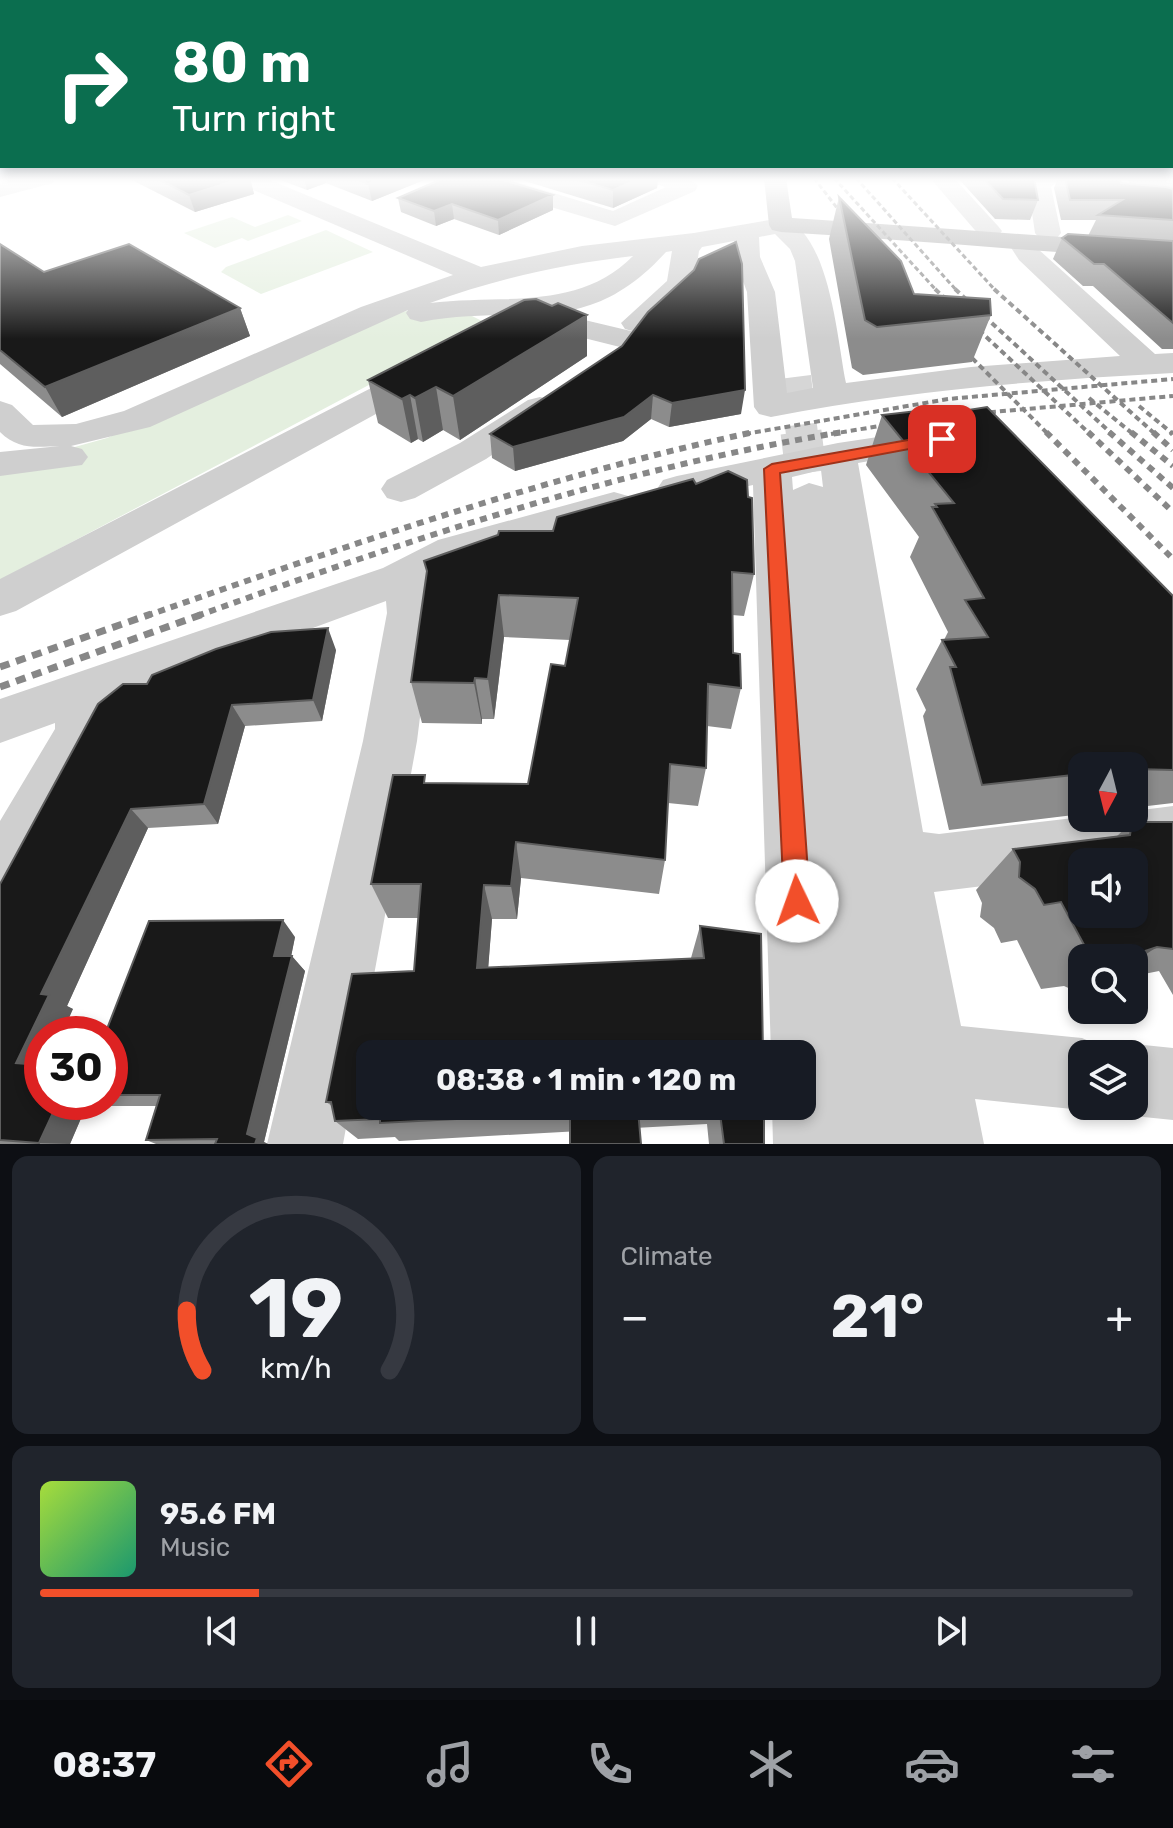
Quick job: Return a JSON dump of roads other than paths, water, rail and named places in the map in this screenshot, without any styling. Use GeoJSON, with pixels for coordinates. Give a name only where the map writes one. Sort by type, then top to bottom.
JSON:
{"type":"FeatureCollection","features":[{"type":"Feature","properties":{"kind":"main road"},"geometry":{"type":"LineString","coordinates":[[888,231],[977,241],[1034,238],[1173,240]]}},
{"type":"Feature","properties":{"kind":"main road"},"geometry":{"type":"LineString","coordinates":[[932,234],[982,231]]}},
{"type":"Feature","properties":{"kind":"main road"},"geometry":{"type":"LineString","coordinates":[[991,231],[1173,252]]}},
{"type":"Feature","properties":{"kind":"street"},"geometry":{"type":"LineString","coordinates":[[371,231],[478,276]]}},
{"type":"Feature","properties":{"kind":"street"},"geometry":{"type":"LineString","coordinates":[[552,260],[556,231]]}},
{"type":"Feature","properties":{"kind":"street"},"geometry":{"type":"LineString","coordinates":[[0,412],[24,436],[77,435],[137,419],[372,313],[478,276],[552,260],[744,231]]}},
{"type":"Feature","properties":{"kind":"street"},"geometry":{"type":"LineString","coordinates":[[746,231],[747,257],[761,292],[771,407],[831,394],[970,374],[1160,363]]}},
{"type":"Feature","properties":{"kind":"street"},"geometry":{"type":"LineString","coordinates":[[782,231],[795,377]]}},
{"type":"Feature","properties":{"kind":"street"},"geometry":{"type":"LineString","coordinates":[[787,231],[802,247],[808,261],[831,394]]}},
{"type":"Feature","properties":{"kind":"street"},"geometry":{"type":"LineString","coordinates":[[1035,231],[1028,254],[1160,363]]}},
{"type":"Feature","properties":{"kind":"street"},"geometry":{"type":"LineString","coordinates":[[597,368],[608,360],[633,327],[680,284],[682,256],[685,248],[694,241]]}},
{"type":"Feature","properties":{"kind":"street"},"geometry":{"type":"LineString","coordinates":[[0,464],[50,461],[120,443],[378,324],[428,311],[542,307],[586,299],[611,288],[643,264],[658,245]]}},
{"type":"Feature","properties":{"kind":"street"},"geometry":{"type":"LineString","coordinates":[[0,599],[510,330],[543,325],[572,326],[624,339]]}},
{"type":"Feature","properties":{"kind":"street"},"geometry":{"type":"LineString","coordinates":[[401,489],[473,451],[564,390]]}},
{"type":"Feature","properties":{"kind":"street"},"geometry":{"type":"LineString","coordinates":[[0,721],[399,579],[453,551],[647,496],[806,474],[969,434]]}},
{"type":"Feature","properties":{"kind":"street"},"geometry":{"type":"LineString","coordinates":[[806,474],[898,858],[946,1144]]}},
{"type":"Feature","properties":{"kind":"street"},"geometry":{"type":"LineString","coordinates":[[806,474],[811,1144]]}},
{"type":"Feature","properties":{"kind":"street"},"geometry":{"type":"LineString","coordinates":[[806,474],[879,1144]]}},
{"type":"Feature","properties":{"kind":"street"},"geometry":{"type":"LineString","coordinates":[[305,1144],[392,727],[410,613],[408,599],[399,579]]}},
{"type":"Feature","properties":{"kind":"street"},"geometry":{"type":"LineString","coordinates":[[0,878],[82,732],[78,694]]}},
{"type":"Feature","properties":{"kind":"street"},"geometry":{"type":"LineString","coordinates":[[898,858],[939,863],[1173,834]]}},
{"type":"Feature","properties":{"kind":"street"},"geometry":{"type":"LineString","coordinates":[[932,1059],[1068,1073]]}},
{"type":"Feature","properties":{"kind":"street"},"geometry":{"type":"LineString","coordinates":[[1148,1081],[1173,1084]]}},
{"type":"Feature","properties":{"kind":"tunnel"},"geometry":{"type":"LineString","coordinates":[[795,377],[802,434]]}},
{"type":"Feature","properties":{"kind":"tunnel"},"geometry":{"type":"LineString","coordinates":[[801,432],[809,496]]}},
{"type":"Feature","properties":{"kind":"railway"},"geometry":{"type":"LineString","coordinates":[[883,231],[936,290]]}},
{"type":"Feature","properties":{"kind":"railway"},"geometry":{"type":"LineString","coordinates":[[904,231],[956,290]]}},
{"type":"Feature","properties":{"kind":"railway"},"geometry":{"type":"LineString","coordinates":[[941,231],[995,290]]}},
{"type":"Feature","properties":{"kind":"railway"},"geometry":{"type":"LineString","coordinates":[[936,290],[1044,391]]}},
{"type":"Feature","properties":{"kind":"railway"},"geometry":{"type":"LineString","coordinates":[[956,290],[1063,389]]}},
{"type":"Feature","properties":{"kind":"railway"},"geometry":{"type":"LineString","coordinates":[[995,290],[1101,385]]}},
{"type":"Feature","properties":{"kind":"railway"},"geometry":{"type":"LineString","coordinates":[[958,344],[1008,394]]}},
{"type":"Feature","properties":{"kind":"railway"},"geometry":{"type":"LineString","coordinates":[[1101,385],[1173,379]]}},
{"type":"Feature","properties":{"kind":"railway"},"geometry":{"type":"LineString","coordinates":[[1063,389],[1101,385]]}},
{"type":"Feature","properties":{"kind":"railway"},"geometry":{"type":"LineString","coordinates":[[1101,385],[1118,401]]}},
{"type":"Feature","properties":{"kind":"railway"},"geometry":{"type":"LineString","coordinates":[[1044,391],[1063,389]]}},
{"type":"Feature","properties":{"kind":"railway"},"geometry":{"type":"LineString","coordinates":[[1063,389],[1080,404]]}},
{"type":"Feature","properties":{"kind":"railway"},"geometry":{"type":"LineString","coordinates":[[1008,394],[1044,391]]}},
{"type":"Feature","properties":{"kind":"railway"},"geometry":{"type":"LineString","coordinates":[[1044,391],[1060,406]]}},
{"type":"Feature","properties":{"kind":"railway"},"geometry":{"type":"LineString","coordinates":[[747,434],[948,399],[1008,394]]}},
{"type":"Feature","properties":{"kind":"railway"},"geometry":{"type":"LineString","coordinates":[[1008,394],[1023,409]]}},
{"type":"Feature","properties":{"kind":"railway"},"geometry":{"type":"LineString","coordinates":[[1118,401],[1173,396]]}},
{"type":"Feature","properties":{"kind":"railway"},"geometry":{"type":"LineString","coordinates":[[1089,398],[1095,403]]}},
{"type":"Feature","properties":{"kind":"railway"},"geometry":{"type":"LineString","coordinates":[[1095,403],[1118,401]]}},
{"type":"Feature","properties":{"kind":"railway"},"geometry":{"type":"LineString","coordinates":[[1118,401],[1155,434]]}},
{"type":"Feature","properties":{"kind":"railway"},"geometry":{"type":"LineString","coordinates":[[1080,404],[1095,403]]}},
{"type":"Feature","properties":{"kind":"railway"},"geometry":{"type":"LineString","coordinates":[[1095,403],[1133,434]]}},
{"type":"Feature","properties":{"kind":"railway"},"geometry":{"type":"LineString","coordinates":[[1060,406],[1080,404]]}},
{"type":"Feature","properties":{"kind":"railway"},"geometry":{"type":"LineString","coordinates":[[1080,404],[1112,434]]}},
{"type":"Feature","properties":{"kind":"railway"},"geometry":{"type":"LineString","coordinates":[[1023,409],[1060,406]]}},
{"type":"Feature","properties":{"kind":"railway"},"geometry":{"type":"LineString","coordinates":[[1060,406],[1090,434]]}},
{"type":"Feature","properties":{"kind":"railway"},"geometry":{"type":"LineString","coordinates":[[1139,406],[1173,434],[1171,432]]}},
{"type":"Feature","properties":{"kind":"railway"},"geometry":{"type":"LineString","coordinates":[[970,414],[1023,409]]}},
{"type":"Feature","properties":{"kind":"railway"},"geometry":{"type":"LineString","coordinates":[[1023,409],[1173,559]]}},
{"type":"Feature","properties":{"kind":"railway"},"geometry":{"type":"LineString","coordinates":[[841,432],[898,423]]}},
{"type":"Feature","properties":{"kind":"railway"},"geometry":{"type":"LineString","coordinates":[[747,434],[754,432]]}},
{"type":"Feature","properties":{"kind":"railway"},"geometry":{"type":"LineString","coordinates":[[197,616],[356,560],[516,509],[678,465],[841,432]]}},
{"type":"Feature","properties":{"kind":"railway"},"geometry":{"type":"LineString","coordinates":[[831,434],[841,432]]}},
{"type":"Feature","properties":{"kind":"railway"},"geometry":{"type":"LineString","coordinates":[[1088,432],[1173,512]]}},
{"type":"Feature","properties":{"kind":"railway"},"geometry":{"type":"LineString","coordinates":[[1109,432],[1173,488]]}},
{"type":"Feature","properties":{"kind":"railway"},"geometry":{"type":"LineString","coordinates":[[1131,432],[1173,466]]}},
{"type":"Feature","properties":{"kind":"railway"},"geometry":{"type":"LineString","coordinates":[[1153,432],[1173,450]]}},
{"type":"Feature","properties":{"kind":"railway"},"geometry":{"type":"LineString","coordinates":[[146,616],[447,514],[600,469],[747,434]]}},
{"type":"Feature","properties":{"kind":"railway"},"geometry":{"type":"LineString","coordinates":[[0,667],[151,614]]}},
{"type":"Feature","properties":{"kind":"railway"},"geometry":{"type":"LineString","coordinates":[[0,687],[203,614]]}}]}
